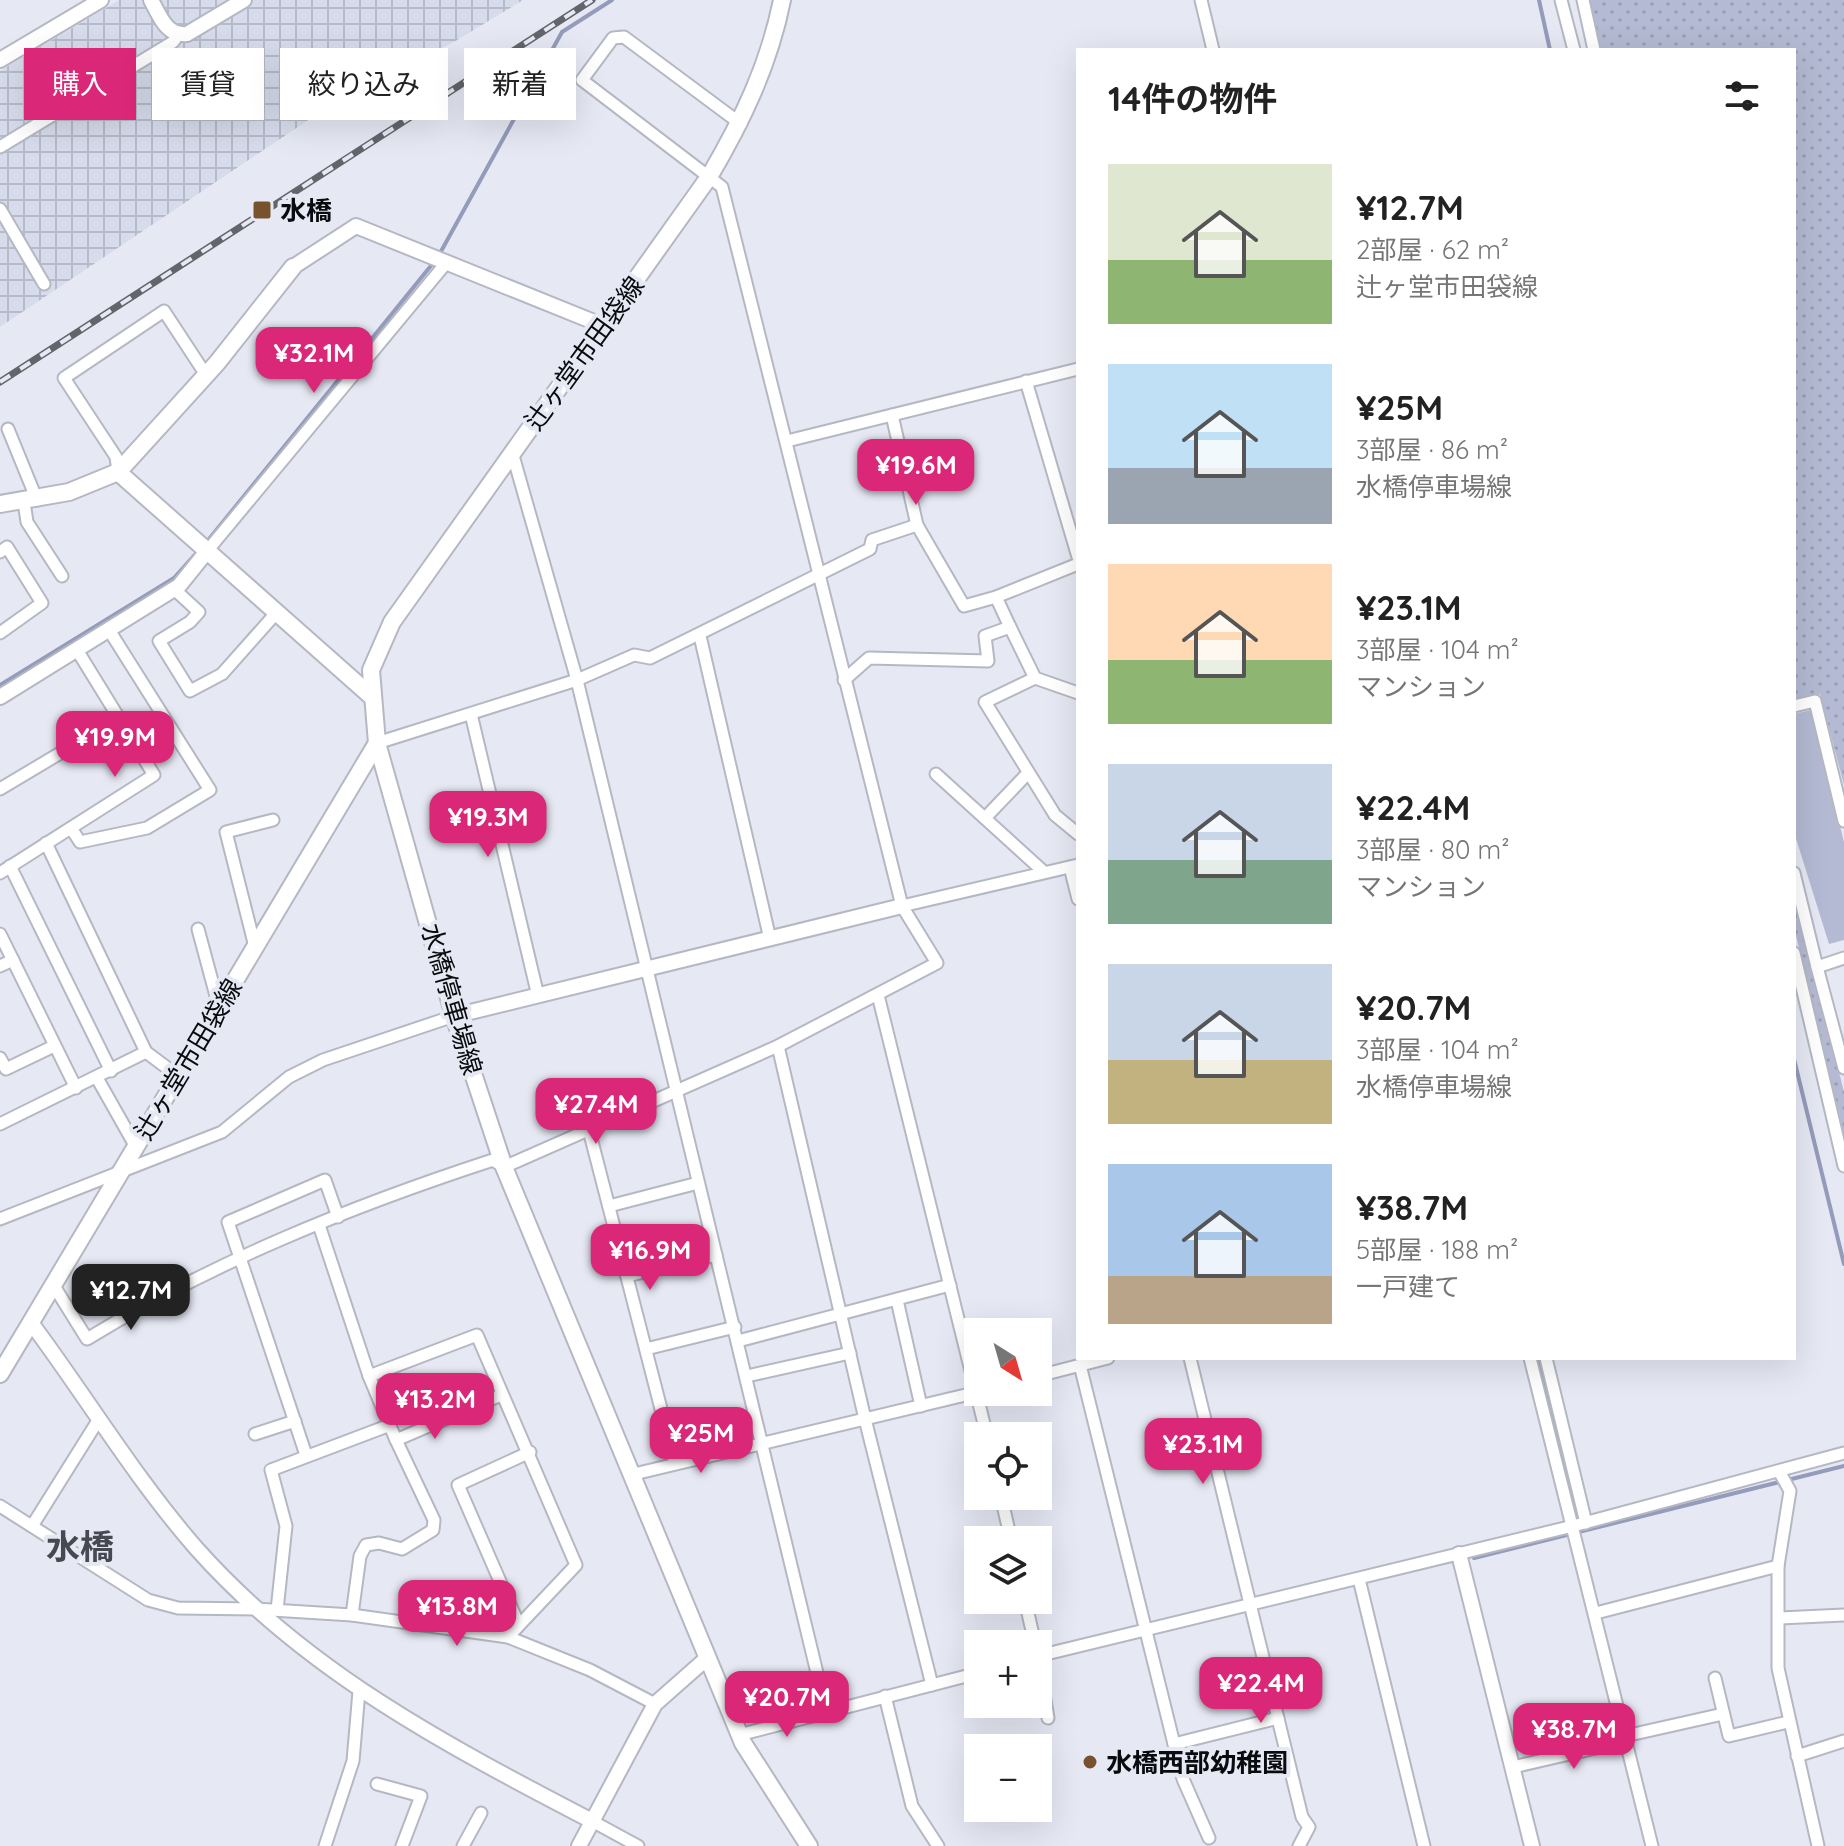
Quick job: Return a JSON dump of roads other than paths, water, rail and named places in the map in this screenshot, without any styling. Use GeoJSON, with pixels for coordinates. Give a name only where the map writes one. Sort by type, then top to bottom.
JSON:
{"type":"FeatureCollection","features":[{"type":"Feature","properties":{"kind":"main road","name":"辻ヶ堂市田袋線"},"geometry":{"type":"LineString","coordinates":[[371,696],[371,670],[392,622],[709,177],[741,124],[772,41],[782,0]]}},
{"type":"Feature","properties":{"kind":"main road"},"geometry":{"type":"LineString","coordinates":[[0,504],[69,492],[118,472],[206,375],[293,267]]}},
{"type":"Feature","properties":{"kind":"main road"},"geometry":{"type":"LineString","coordinates":[[118,472],[371,696]]}},
{"type":"Feature","properties":{"kind":"main road","name":"水橋停車場線"},"geometry":{"type":"LineString","coordinates":[[371,696],[377,743],[454,1016],[504,1167],[739,1735],[809,1846]]}},
{"type":"Feature","properties":{"kind":"main road","name":"辻ヶ堂市田袋線"},"geometry":{"type":"LineString","coordinates":[[0,1374],[377,743]]}},
{"type":"Feature","properties":{"kind":"street"},"geometry":{"type":"LineString","coordinates":[[0,60],[101,0]]}},
{"type":"Feature","properties":{"kind":"street"},"geometry":{"type":"LineString","coordinates":[[151,0],[167,28],[178,35]]}},
{"type":"Feature","properties":{"kind":"street"},"geometry":{"type":"LineString","coordinates":[[0,147],[178,35],[187,34],[244,0]]}},
{"type":"Feature","properties":{"kind":"street"},"geometry":{"type":"LineString","coordinates":[[1201,0],[1213,48]]}},
{"type":"Feature","properties":{"kind":"street"},"geometry":{"type":"LineString","coordinates":[[1561,0],[1573,48]]}},
{"type":"Feature","properties":{"kind":"street"},"geometry":{"type":"LineString","coordinates":[[1583,0],[1594,48]]}},
{"type":"Feature","properties":{"kind":"street"},"geometry":{"type":"LineString","coordinates":[[54,1286],[87,1339],[158,1295],[239,1256],[493,1160],[504,1167],[778,1046],[937,963],[902,906],[722,187],[582,80],[613,38],[624,37],[741,124]]}},
{"type":"Feature","properties":{"kind":"street"},"geometry":{"type":"LineString","coordinates":[[0,209],[44,284]]}},
{"type":"Feature","properties":{"kind":"street"},"geometry":{"type":"LineString","coordinates":[[293,267],[356,226],[604,326]]}},
{"type":"Feature","properties":{"kind":"street"},"geometry":{"type":"LineString","coordinates":[[0,697],[174,589],[447,262]]}},
{"type":"Feature","properties":{"kind":"street"},"geometry":{"type":"LineString","coordinates":[[118,472],[116,457],[64,378],[164,311],[206,375]]}},
{"type":"Feature","properties":{"kind":"street"},"geometry":{"type":"LineString","coordinates":[[787,441],[1076,369]]}},
{"type":"Feature","properties":{"kind":"street"},"geometry":{"type":"LineString","coordinates":[[1026,381],[1075,537]]}},
{"type":"Feature","properties":{"kind":"street"},"geometry":{"type":"LineString","coordinates":[[892,415],[917,525],[964,606],[996,597],[1076,565]]}},
{"type":"Feature","properties":{"kind":"street"},"geometry":{"type":"LineString","coordinates":[[8,429],[30,501],[27,522],[62,576]]}},
{"type":"Feature","properties":{"kind":"street"},"geometry":{"type":"LineString","coordinates":[[512,452],[577,680],[644,970],[735,1327],[826,1710]]}},
{"type":"Feature","properties":{"kind":"street"},"geometry":{"type":"LineString","coordinates":[[377,743],[577,680],[634,655],[650,658],[700,636],[870,549],[872,540],[917,525]]}},
{"type":"Feature","properties":{"kind":"street"},"geometry":{"type":"LineString","coordinates":[[0,552],[7,547],[42,603],[0,633]]}},
{"type":"Feature","properties":{"kind":"street"},"geometry":{"type":"LineString","coordinates":[[174,589],[199,612],[190,622],[159,641],[190,691],[222,674],[277,612]]}},
{"type":"Feature","properties":{"kind":"street"},"geometry":{"type":"LineString","coordinates":[[996,597],[1035,678],[1076,692]]}},
{"type":"Feature","properties":{"kind":"street"},"geometry":{"type":"LineString","coordinates":[[844,680],[869,658],[988,661],[985,636],[1010,627]]}},
{"type":"Feature","properties":{"kind":"street"},"geometry":{"type":"LineString","coordinates":[[71,828],[80,842],[147,828],[210,790],[109,630]]}},
{"type":"Feature","properties":{"kind":"street"},"geometry":{"type":"LineString","coordinates":[[700,636],[770,939]]}},
{"type":"Feature","properties":{"kind":"street"},"geometry":{"type":"LineString","coordinates":[[77,650],[154,775],[5,869],[111,1071]]}},
{"type":"Feature","properties":{"kind":"street"},"geometry":{"type":"LineString","coordinates":[[1035,678],[985,702],[1055,815],[1076,832]]}},
{"type":"Feature","properties":{"kind":"street"},"geometry":{"type":"LineString","coordinates":[[1796,706],[1815,701],[1844,821]]}},
{"type":"Feature","properties":{"kind":"street"},"geometry":{"type":"LineString","coordinates":[[471,714],[538,996]]}},
{"type":"Feature","properties":{"kind":"street"},"geometry":{"type":"LineString","coordinates":[[0,789],[119,718]]}},
{"type":"Feature","properties":{"kind":"street"},"geometry":{"type":"LineString","coordinates":[[936,774],[1044,872]]}},
{"type":"Feature","properties":{"kind":"street"},"geometry":{"type":"LineString","coordinates":[[985,818],[1027,774]]}},
{"type":"Feature","properties":{"kind":"street"},"geometry":{"type":"LineString","coordinates":[[255,947],[226,832],[273,820]]}},
{"type":"Feature","properties":{"kind":"street"},"geometry":{"type":"LineString","coordinates":[[46,843],[146,1052],[178,1076]]}},
{"type":"Feature","properties":{"kind":"street"},"geometry":{"type":"LineString","coordinates":[[0,1219],[222,1132],[289,1077],[323,1060],[454,1016],[1074,866]]}},
{"type":"Feature","properties":{"kind":"street"},"geometry":{"type":"LineString","coordinates":[[1796,881],[1844,1068]]}},
{"type":"Feature","properties":{"kind":"street"},"geometry":{"type":"LineString","coordinates":[[198,929],[219,1007]]}},
{"type":"Feature","properties":{"kind":"street"},"geometry":{"type":"LineString","coordinates":[[0,934],[76,1088]]}},
{"type":"Feature","properties":{"kind":"street"},"geometry":{"type":"LineString","coordinates":[[1817,967],[1844,958]]}},
{"type":"Feature","properties":{"kind":"street"},"geometry":{"type":"LineString","coordinates":[[0,966],[13,960]]}},
{"type":"Feature","properties":{"kind":"street"},"geometry":{"type":"LineString","coordinates":[[1796,962],[1844,1166]]}},
{"type":"Feature","properties":{"kind":"street"},"geometry":{"type":"LineString","coordinates":[[878,995],[964,1340]]}},
{"type":"Feature","properties":{"kind":"street"},"geometry":{"type":"LineString","coordinates":[[0,1058],[6,1069],[54,1046]]}},
{"type":"Feature","properties":{"kind":"street"},"geometry":{"type":"LineString","coordinates":[[778,1046],[865,1419],[932,1685]]}},
{"type":"Feature","properties":{"kind":"street"},"geometry":{"type":"LineString","coordinates":[[0,1124],[146,1052]]}},
{"type":"Feature","properties":{"kind":"street"},"geometry":{"type":"LineString","coordinates":[[97,1078],[136,1147]]}},
{"type":"Feature","properties":{"kind":"street"},"geometry":{"type":"LineString","coordinates":[[589,1130],[675,1463]]}},
{"type":"Feature","properties":{"kind":"street"},"geometry":{"type":"LineString","coordinates":[[306,1455],[228,1222],[325,1180],[338,1217]]}},
{"type":"Feature","properties":{"kind":"street"},"geometry":{"type":"LineString","coordinates":[[609,1206],[698,1183]]}},
{"type":"Feature","properties":{"kind":"street"},"geometry":{"type":"LineString","coordinates":[[319,1225],[369,1376],[434,1520],[433,1530],[402,1549],[379,1543],[366,1545],[360,1556],[352,1615]]}},
{"type":"Feature","properties":{"kind":"street"},"geometry":{"type":"LineString","coordinates":[[627,1276],[716,1255]]}},
{"type":"Feature","properties":{"kind":"street"},"geometry":{"type":"LineString","coordinates":[[738,1341],[950,1285]]}},
{"type":"Feature","properties":{"kind":"street"},"geometry":{"type":"LineString","coordinates":[[897,1300],[921,1406]]}},
{"type":"Feature","properties":{"kind":"street"},"geometry":{"type":"LineString","coordinates":[[32,1324],[165,1511],[256,1609],[359,1691],[436,1739],[638,1846]]}},
{"type":"Feature","properties":{"kind":"street"},"geometry":{"type":"LineString","coordinates":[[646,1349],[735,1327]]}},
{"type":"Feature","properties":{"kind":"street"},"geometry":{"type":"LineString","coordinates":[[369,1376],[477,1335],[501,1395],[530,1452],[576,1565],[508,1637]]}},
{"type":"Feature","properties":{"kind":"street"},"geometry":{"type":"LineString","coordinates":[[747,1376],[850,1353]]}},
{"type":"Feature","properties":{"kind":"street"},"geometry":{"type":"LineString","coordinates":[[1052,1372],[1100,1360]]}},
{"type":"Feature","properties":{"kind":"street"},"geometry":{"type":"LineString","coordinates":[[1190,1360],[1302,1817],[1309,1827],[1299,1846]]}},
{"type":"Feature","properties":{"kind":"street"},"geometry":{"type":"LineString","coordinates":[[1531,1360],[1652,1846]]}},
{"type":"Feature","properties":{"kind":"street"},"geometry":{"type":"LineString","coordinates":[[1546,1360],[1586,1523]]}},
{"type":"Feature","properties":{"kind":"street"},"geometry":{"type":"LineString","coordinates":[[1080,1365],[1143,1630],[1183,1779],[1209,1838]]}},
{"type":"Feature","properties":{"kind":"street"},"geometry":{"type":"LineString","coordinates":[[396,1440],[501,1395]]}},
{"type":"Feature","properties":{"kind":"street"},"geometry":{"type":"LineString","coordinates":[[630,1475],[964,1395]]}},
{"type":"Feature","properties":{"kind":"street"},"geometry":{"type":"LineString","coordinates":[[32,1526],[99,1419]]}},
{"type":"Feature","properties":{"kind":"street"},"geometry":{"type":"LineString","coordinates":[[255,1434],[295,1421]]}},
{"type":"Feature","properties":{"kind":"street"},"geometry":{"type":"LineString","coordinates":[[277,1610],[286,1526],[271,1470],[390,1425]]}},
{"type":"Feature","properties":{"kind":"street"},"geometry":{"type":"LineString","coordinates":[[519,1625],[458,1485],[530,1452]]}},
{"type":"Feature","properties":{"kind":"street"},"geometry":{"type":"LineString","coordinates":[[1052,1653],[1586,1523],[1844,1453]]}},
{"type":"Feature","properties":{"kind":"street"},"geometry":{"type":"LineString","coordinates":[[1779,1471],[1790,1491],[1778,1566],[1778,1668],[1818,1846]]}},
{"type":"Feature","properties":{"kind":"street"},"geometry":{"type":"LineString","coordinates":[[0,1506],[148,1600],[178,1608],[352,1615],[508,1637],[590,1670],[655,1704]]}},
{"type":"Feature","properties":{"kind":"street"},"geometry":{"type":"LineString","coordinates":[[1459,1554],[1532,1846]]}},
{"type":"Feature","properties":{"kind":"street"},"geometry":{"type":"LineString","coordinates":[[1596,1613],[1778,1566]]}},
{"type":"Feature","properties":{"kind":"street"},"geometry":{"type":"LineString","coordinates":[[1359,1579],[1424,1846]]}},
{"type":"Feature","properties":{"kind":"street"},"geometry":{"type":"LineString","coordinates":[[1780,1618],[1844,1615]]}},
{"type":"Feature","properties":{"kind":"street"},"geometry":{"type":"LineString","coordinates":[[579,1846],[655,1704],[706,1659]]}},
{"type":"Feature","properties":{"kind":"street"},"geometry":{"type":"LineString","coordinates":[[739,1735],[964,1677]]}},
{"type":"Feature","properties":{"kind":"street"},"geometry":{"type":"LineString","coordinates":[[1715,1678],[1729,1736],[1788,1722]]}},
{"type":"Feature","properties":{"kind":"street"},"geometry":{"type":"LineString","coordinates":[[325,1846],[353,1761],[359,1691]]}},
{"type":"Feature","properties":{"kind":"street"},"geometry":{"type":"LineString","coordinates":[[885,1696],[912,1806],[938,1846]]}},
{"type":"Feature","properties":{"kind":"street"},"geometry":{"type":"LineString","coordinates":[[1513,1767],[1723,1714]]}},
{"type":"Feature","properties":{"kind":"street"},"geometry":{"type":"LineString","coordinates":[[1174,1744],[1278,1718]]}},
{"type":"Feature","properties":{"kind":"street"},"geometry":{"type":"LineString","coordinates":[[1797,1756],[1844,1741]]}},
{"type":"Feature","properties":{"kind":"street"},"geometry":{"type":"LineString","coordinates":[[377,1784],[421,1796],[402,1846]]}},
{"type":"Feature","properties":{"kind":"street"},"geometry":{"type":"LineString","coordinates":[[463,1846],[481,1813]]}},
{"type":"Feature","properties":{"kind":"waterway"},"geometry":{"type":"LineString","coordinates":[[439,255],[562,32],[612,0]]}},
{"type":"Feature","properties":{"kind":"waterway"},"geometry":{"type":"LineString","coordinates":[[1539,0],[1550,48]]}},
{"type":"Feature","properties":{"kind":"waterway"},"geometry":{"type":"LineString","coordinates":[[205,544],[434,262]]}},
{"type":"Feature","properties":{"kind":"waterway"},"geometry":{"type":"LineString","coordinates":[[0,685],[174,578],[199,550]]}},
{"type":"Feature","properties":{"kind":"waterway"},"geometry":{"type":"LineString","coordinates":[[1796,1067],[1844,1264]]}},
{"type":"Feature","properties":{"kind":"waterway"},"geometry":{"type":"LineString","coordinates":[[1538,1360],[1579,1522]]}},
{"type":"Feature","properties":{"kind":"waterway"},"geometry":{"type":"LineString","coordinates":[[1474,1558],[1844,1466]]}},
{"type":"Feature","properties":{"kind":"railway"},"geometry":{"type":"LineString","coordinates":[[0,382],[592,0]]}},
{"type":"Feature","properties":{"kind":"place","name":"水橋"},"geometry":{"type":"Point","coordinates":[262,210]}},
{"type":"Feature","properties":{"kind":"place","name":"水橋西部幼稚園"},"geometry":{"type":"Point","coordinates":[1090,1762]}},
{"type":"Feature","properties":{"kind":"district","name":"水橋"},"geometry":{"type":"Point","coordinates":[80,1546]}}]}
